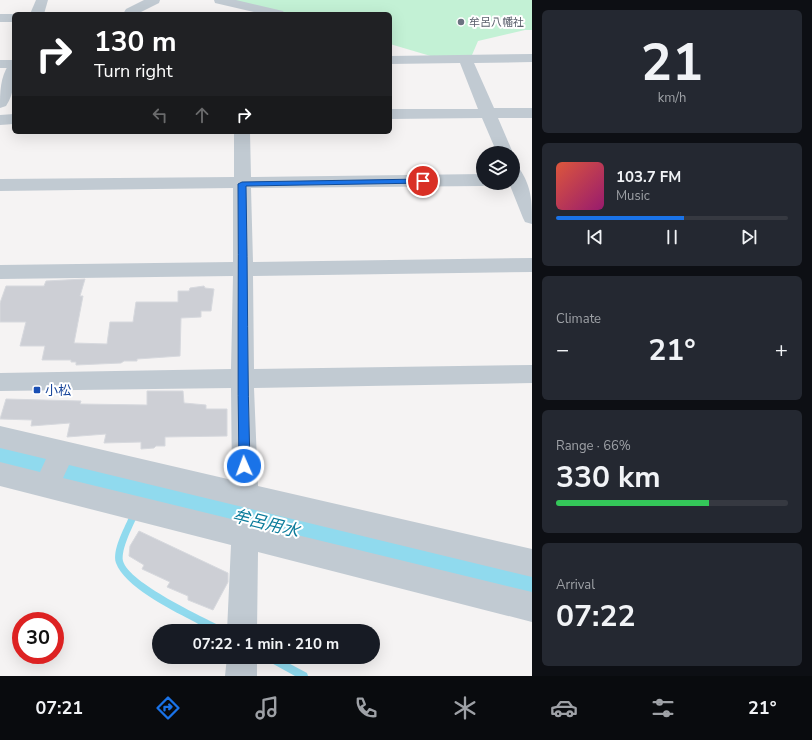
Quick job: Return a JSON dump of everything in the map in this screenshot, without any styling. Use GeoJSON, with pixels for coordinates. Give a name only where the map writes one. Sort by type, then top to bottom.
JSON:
{"type":"FeatureCollection","features":[{"type":"Feature","properties":{"kind":"street"},"geometry":{"type":"LineString","coordinates":[[38,12],[42,0]]}},
{"type":"Feature","properties":{"kind":"street"},"geometry":{"type":"LineString","coordinates":[[131,12],[154,0]]}},
{"type":"Feature","properties":{"kind":"street"},"geometry":{"type":"LineString","coordinates":[[220,0],[270,12]]}},
{"type":"Feature","properties":{"kind":"street"},"geometry":{"type":"LineString","coordinates":[[0,18],[12,18]]}},
{"type":"Feature","properties":{"kind":"street"},"geometry":{"type":"LineString","coordinates":[[392,48],[431,59]]}},
{"type":"Feature","properties":{"kind":"street"},"geometry":{"type":"LineString","coordinates":[[392,60],[532,58]]}},
{"type":"Feature","properties":{"kind":"street"},"geometry":{"type":"LineString","coordinates":[[465,59],[502,146]]}},
{"type":"Feature","properties":{"kind":"street"},"geometry":{"type":"LineString","coordinates":[[0,64],[12,64]]}},
{"type":"Feature","properties":{"kind":"street"},"geometry":{"type":"LineString","coordinates":[[0,102],[12,72]]}},
{"type":"Feature","properties":{"kind":"street"},"geometry":{"type":"LineString","coordinates":[[392,114],[532,113]]}},
{"type":"Feature","properties":{"kind":"street"},"geometry":{"type":"LineString","coordinates":[[0,120],[12,119]]}},
{"type":"Feature","properties":{"kind":"street"},"geometry":{"type":"LineString","coordinates":[[242,134],[244,268],[242,380],[245,496]]}},
{"type":"Feature","properties":{"kind":"street"},"geometry":{"type":"LineString","coordinates":[[0,186],[476,180]]}},
{"type":"Feature","properties":{"kind":"street"},"geometry":{"type":"LineString","coordinates":[[520,181],[532,218]]}},
{"type":"Feature","properties":{"kind":"street"},"geometry":{"type":"LineString","coordinates":[[0,272],[532,265]]}},
{"type":"Feature","properties":{"kind":"street"},"geometry":{"type":"LineString","coordinates":[[0,382],[242,380],[532,374]]}},
{"type":"Feature","properties":{"kind":"street"},"geometry":{"type":"LineString","coordinates":[[0,437],[55,469],[245,536],[532,607]]}},
{"type":"Feature","properties":{"kind":"street"},"geometry":{"type":"LineString","coordinates":[[0,474],[55,469],[245,496],[532,563]]}},
{"type":"Feature","properties":{"kind":"street"},"geometry":{"type":"LineString","coordinates":[[242,624],[245,536]]}},
{"type":"Feature","properties":{"kind":"street"},"geometry":{"type":"LineString","coordinates":[[241,676],[242,664]]}},
{"type":"Feature","properties":{"kind":"green space","name":"牟呂八幡社"},"geometry":{"type":"Polygon","coordinates":[[[231,0],[532,0],[532,30],[525,30],[478,41],[472,55],[434,57],[392,45],[392,12],[281,12],[231,0]]]}},
{"type":"Feature","properties":{"kind":"building"},"geometry":{"type":"Polygon","coordinates":[[[85,279],[80,296],[83,296],[74,343],[107,344],[110,322],[133,322],[136,302],[178,302],[178,291],[189,291],[190,288],[204,286],[205,288],[214,289],[211,311],[201,311],[201,317],[181,318],[180,356],[137,359],[137,361],[124,361],[121,363],[76,365],[76,362],[71,362],[71,360],[42,360],[45,346],[20,346],[26,322],[0,322],[0,303],[6,286],[44,286],[46,281],[85,279]]]}},
{"type":"Feature","properties":{"kind":"building"},"geometry":{"type":"Polygon","coordinates":[[[147,391],[183,391],[184,403],[206,405],[206,409],[227,409],[227,436],[165,437],[165,446],[141,449],[141,442],[104,443],[106,434],[67,437],[70,423],[31,426],[32,420],[0,419],[6,399],[81,401],[80,404],[147,405],[147,391]]]}},
{"type":"Feature","properties":{"kind":"building"},"geometry":{"type":"Polygon","coordinates":[[[139,531],[228,573],[228,582],[213,610],[188,600],[188,596],[167,587],[170,582],[142,569],[144,565],[129,556],[130,546],[139,531]]]}},
{"type":"Feature","properties":{"kind":"waterway","name":"牟呂用水"},"geometry":{"type":"LineString","coordinates":[[0,459],[532,587]]}},
{"type":"Feature","properties":{"kind":"waterway"},"geometry":{"type":"LineString","coordinates":[[133,517],[119,558],[125,572],[149,591],[208,624]]}},
{"type":"Feature","properties":{"kind":"waterway"},"geometry":{"type":"LineString","coordinates":[[282,664],[304,676]]}},
{"type":"Feature","properties":{"kind":"place","name":"牟呂八幡社"},"geometry":{"type":"Point","coordinates":[461,22]}},
{"type":"Feature","properties":{"kind":"place","name":"小松"},"geometry":{"type":"Point","coordinates":[37,390]}},
{"type":"Feature","properties":{"kind":"route"},"geometry":{"type":"LineString","coordinates":[[244,466],[242,380],[244,268],[242,184],[423,181]]}}]}
